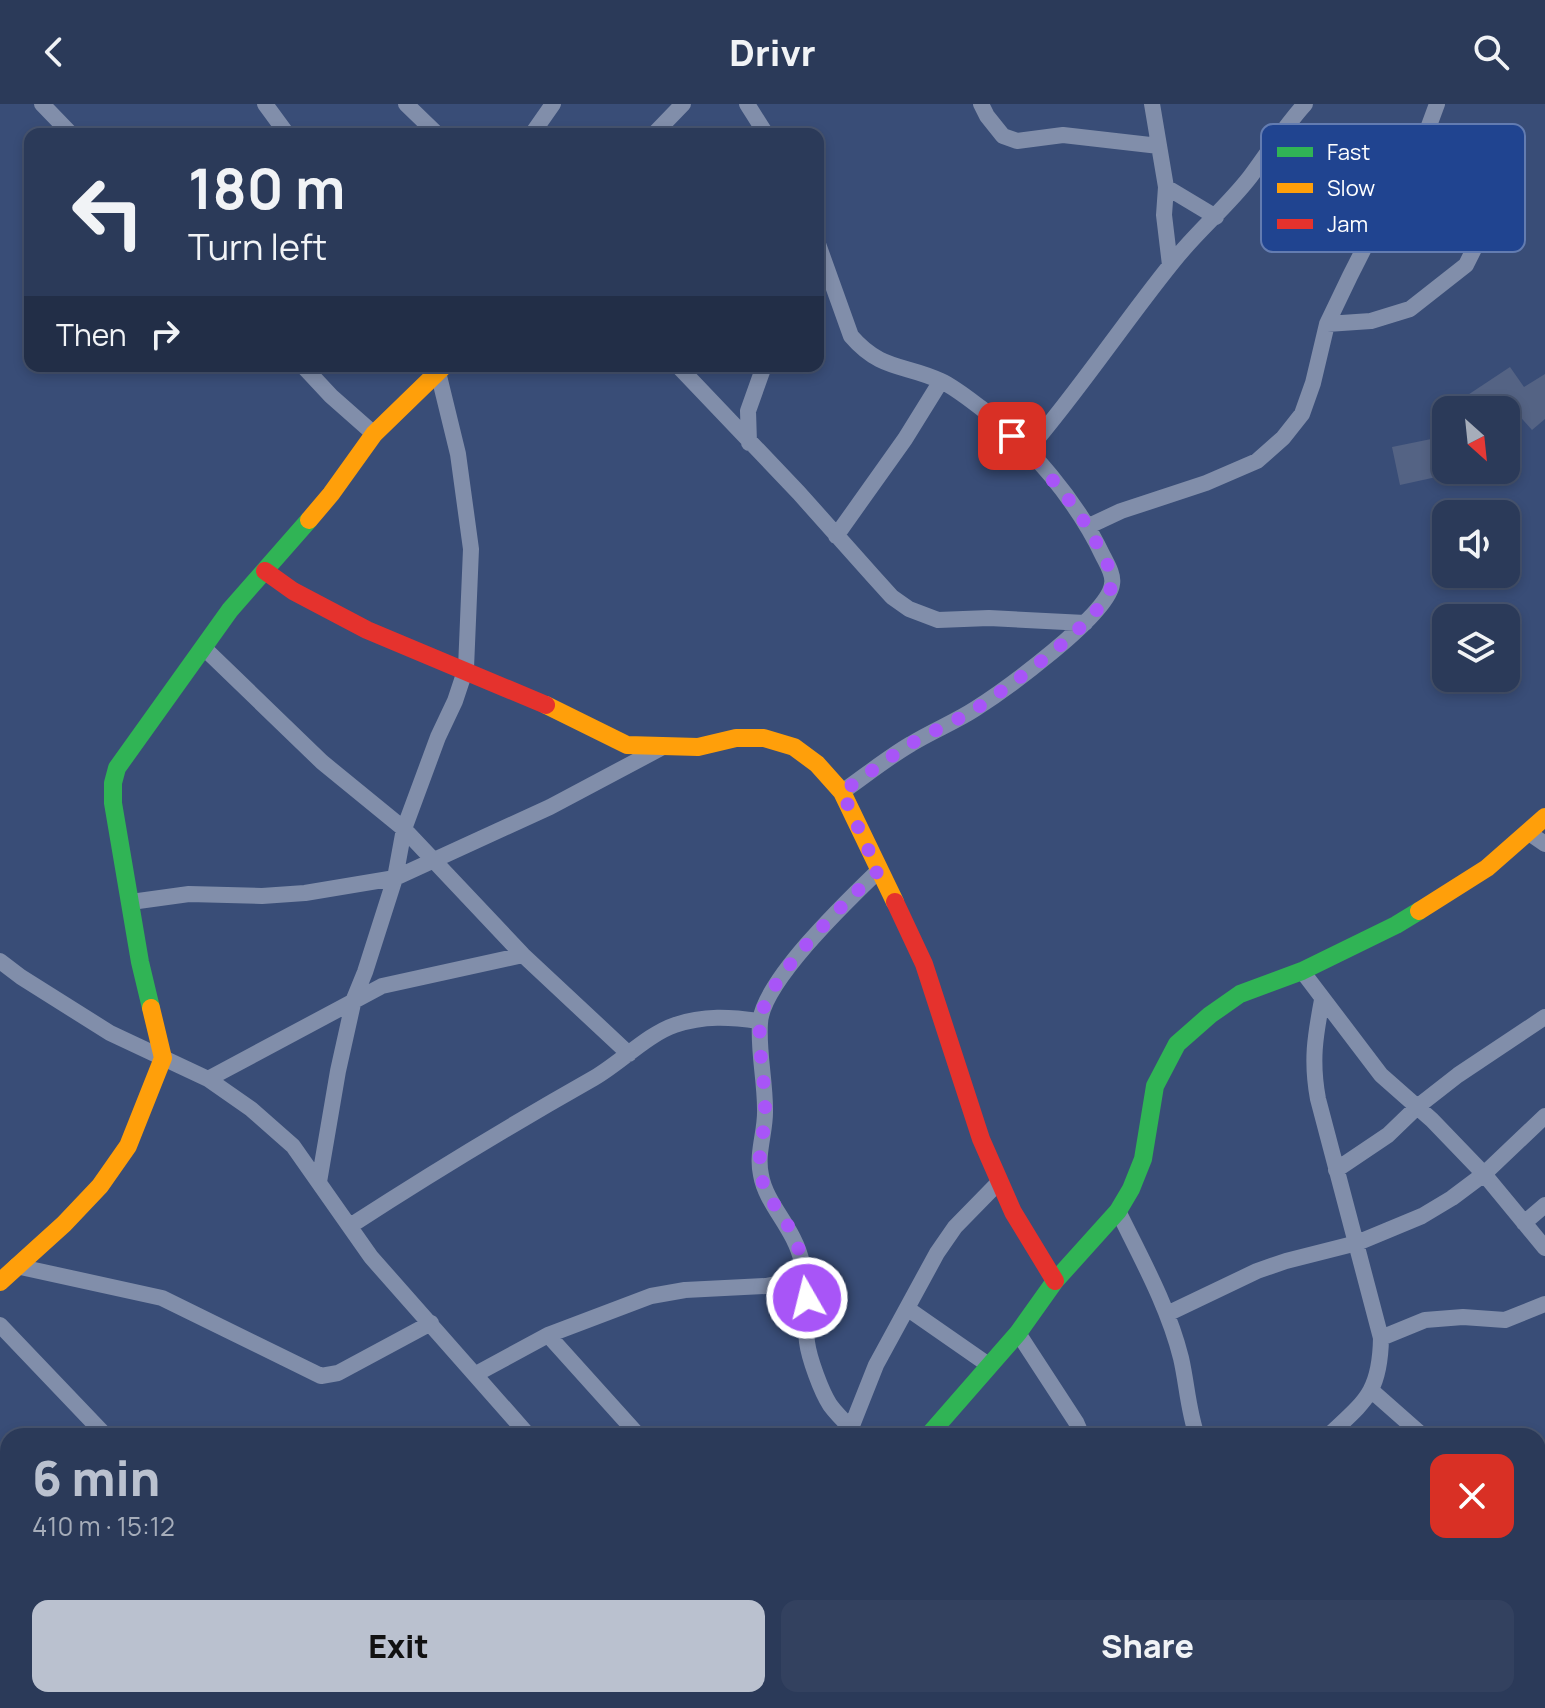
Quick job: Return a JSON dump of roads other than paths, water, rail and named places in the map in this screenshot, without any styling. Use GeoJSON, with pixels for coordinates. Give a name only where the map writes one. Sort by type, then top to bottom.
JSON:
{"type":"FeatureCollection","features":[{"type":"Feature","properties":{"kind":"street"},"geometry":{"type":"LineString","coordinates":[[42,104],[65,128]]}},
{"type":"Feature","properties":{"kind":"street"},"geometry":{"type":"LineString","coordinates":[[265,104],[283,128]]}},
{"type":"Feature","properties":{"kind":"street"},"geometry":{"type":"LineString","coordinates":[[406,104],[431,128]]}},
{"type":"Feature","properties":{"kind":"street"},"geometry":{"type":"LineString","coordinates":[[536,128],[553,104]]}},
{"type":"Feature","properties":{"kind":"street"},"geometry":{"type":"LineString","coordinates":[[660,128],[683,104]]}},
{"type":"Feature","properties":{"kind":"street"},"geometry":{"type":"LineString","coordinates":[[747,104],[762,128]]}},
{"type":"Feature","properties":{"kind":"street"},"geometry":{"type":"LineString","coordinates":[[981,104],[1003,136],[1017,141],[1063,135],[1159,146]]}},
{"type":"Feature","properties":{"kind":"street"},"geometry":{"type":"LineString","coordinates":[[1152,104],[1166,187],[1164,215],[1170,265]]}},
{"type":"Feature","properties":{"kind":"street"},"geometry":{"type":"LineString","coordinates":[[1289,124],[1305,104]]}},
{"type":"Feature","properties":{"kind":"street"},"geometry":{"type":"LineString","coordinates":[[1430,124],[1437,104]]}},
{"type":"Feature","properties":{"kind":"street"},"geometry":{"type":"LineString","coordinates":[[1027,451],[1075,393],[1170,265],[1192,238],[1216,217],[1261,160]]}},
{"type":"Feature","properties":{"kind":"street"},"geometry":{"type":"LineString","coordinates":[[1166,187],[1216,217]]}},
{"type":"Feature","properties":{"kind":"street"},"geometry":{"type":"LineString","coordinates":[[1089,526],[1121,511],[1206,483],[1257,461],[1283,438],[1302,414],[1327,324],[1361,252]]}},
{"type":"Feature","properties":{"kind":"street"},"geometry":{"type":"LineString","coordinates":[[1327,324],[1371,321],[1410,309],[1466,265],[1472,252]]}},
{"type":"Feature","properties":{"kind":"street"},"geometry":{"type":"LineString","coordinates":[[824,278],[851,336],[859,346],[893,367],[941,381],[982,409],[1027,451],[1061,488],[1089,526],[1113,583],[1109,594],[1085,623],[1037,664],[975,709],[910,745],[842,792]]}},
{"type":"Feature","properties":{"kind":"street"},"geometry":{"type":"LineString","coordinates":[[309,372],[374,434]]}},
{"type":"Feature","properties":{"kind":"street"},"geometry":{"type":"LineString","coordinates":[[0,1282],[64,1224],[100,1186],[128,1146],[163,1058],[140,962],[113,803],[117,768],[230,610],[331,494],[374,434],[435,372]]}},
{"type":"Feature","properties":{"kind":"street"},"geometry":{"type":"LineString","coordinates":[[319,1182],[354,999],[395,878],[404,829],[466,668],[470,533],[458,454],[440,372]]}},
{"type":"Feature","properties":{"kind":"street"},"geometry":{"type":"LineString","coordinates":[[684,372],[799,493],[892,597],[909,609],[938,620],[989,618],[1085,623]]}},
{"type":"Feature","properties":{"kind":"street"},"geometry":{"type":"LineString","coordinates":[[749,443],[748,411],[761,372]]}},
{"type":"Feature","properties":{"kind":"street"},"geometry":{"type":"LineString","coordinates":[[836,536],[905,439],[941,381]]}},
{"type":"Feature","properties":{"kind":"street"},"geometry":{"type":"LineString","coordinates":[[265,571],[293,591],[367,630],[466,668],[627,745],[698,747],[736,738],[764,738],[794,747],[817,764],[842,792],[924,964],[981,1139],[1013,1212],[1055,1281]]}},
{"type":"Feature","properties":{"kind":"street"},"geometry":{"type":"LineString","coordinates":[[204,648],[322,762],[404,829],[523,955],[629,1054]]}},
{"type":"Feature","properties":{"kind":"street"},"geometry":{"type":"LineString","coordinates":[[131,902],[189,894],[262,896],[305,893],[395,878],[550,807],[662,748]]}},
{"type":"Feature","properties":{"kind":"street"},"geometry":{"type":"LineString","coordinates":[[935,1428],[1018,1333],[1055,1281],[1118,1211],[1143,1159],[1155,1086],[1177,1044],[1240,994],[1302,971],[1396,925],[1540,839],[1545,817]]}},
{"type":"Feature","properties":{"kind":"street"},"geometry":{"type":"LineString","coordinates":[[851,1428],[828,1402],[811,1358],[807,1341],[805,1278],[793,1233],[765,1189],[760,1175],[759,1157],[766,1113],[759,1021],[780,980],[820,927],[878,871]]}},
{"type":"Feature","properties":{"kind":"street"},"geometry":{"type":"LineString","coordinates":[[208,1079],[382,986],[523,955]]}},
{"type":"Feature","properties":{"kind":"street"},"geometry":{"type":"LineString","coordinates":[[0,961],[110,1033],[208,1079],[251,1109],[293,1146],[371,1257],[522,1428]]}},
{"type":"Feature","properties":{"kind":"street"},"geometry":{"type":"LineString","coordinates":[[1302,971],[1381,1075],[1484,1174],[1545,1248]]}},
{"type":"Feature","properties":{"kind":"street"},"geometry":{"type":"LineString","coordinates":[[1322,1000],[1313,1045],[1312,1070],[1381,1338],[1381,1368],[1372,1391],[1336,1428]]}},
{"type":"Feature","properties":{"kind":"street"},"geometry":{"type":"LineString","coordinates":[[1336,1170],[1388,1135],[1417,1107],[1520,1031],[1545,1017]]}},
{"type":"Feature","properties":{"kind":"street"},"geometry":{"type":"LineString","coordinates":[[350,1226],[508,1126],[597,1077],[673,1025],[705,1018],[759,1021]]}},
{"type":"Feature","properties":{"kind":"street"},"geometry":{"type":"LineString","coordinates":[[1167,1314],[1257,1271],[1357,1243],[1422,1216],[1484,1174],[1545,1116]]}},
{"type":"Feature","properties":{"kind":"street"},"geometry":{"type":"LineString","coordinates":[[856,1428],[876,1365],[937,1253],[955,1227],[999,1182]]}},
{"type":"Feature","properties":{"kind":"street"},"geometry":{"type":"LineString","coordinates":[[1524,1223],[1545,1205]]}},
{"type":"Feature","properties":{"kind":"street"},"geometry":{"type":"LineString","coordinates":[[1118,1211],[1167,1314],[1181,1360],[1188,1410],[1194,1428]]}},
{"type":"Feature","properties":{"kind":"street"},"geometry":{"type":"LineString","coordinates":[[16,1266],[162,1298],[321,1376],[338,1373],[431,1323]]}},
{"type":"Feature","properties":{"kind":"street"},"geometry":{"type":"LineString","coordinates":[[476,1374],[548,1335],[651,1296],[685,1290],[766,1286],[805,1278]]}},
{"type":"Feature","properties":{"kind":"street"},"geometry":{"type":"LineString","coordinates":[[1381,1338],[1425,1320],[1463,1317],[1505,1320],[1545,1304]]}},
{"type":"Feature","properties":{"kind":"street"},"geometry":{"type":"LineString","coordinates":[[908,1309],[990,1366]]}},
{"type":"Feature","properties":{"kind":"street"},"geometry":{"type":"LineString","coordinates":[[0,1325],[98,1428]]}},
{"type":"Feature","properties":{"kind":"street"},"geometry":{"type":"LineString","coordinates":[[1018,1333],[1079,1428]]}},
{"type":"Feature","properties":{"kind":"street"},"geometry":{"type":"LineString","coordinates":[[548,1335],[632,1428]]}},
{"type":"Feature","properties":{"kind":"street"},"geometry":{"type":"LineString","coordinates":[[1372,1391],[1414,1428]]}}]}
